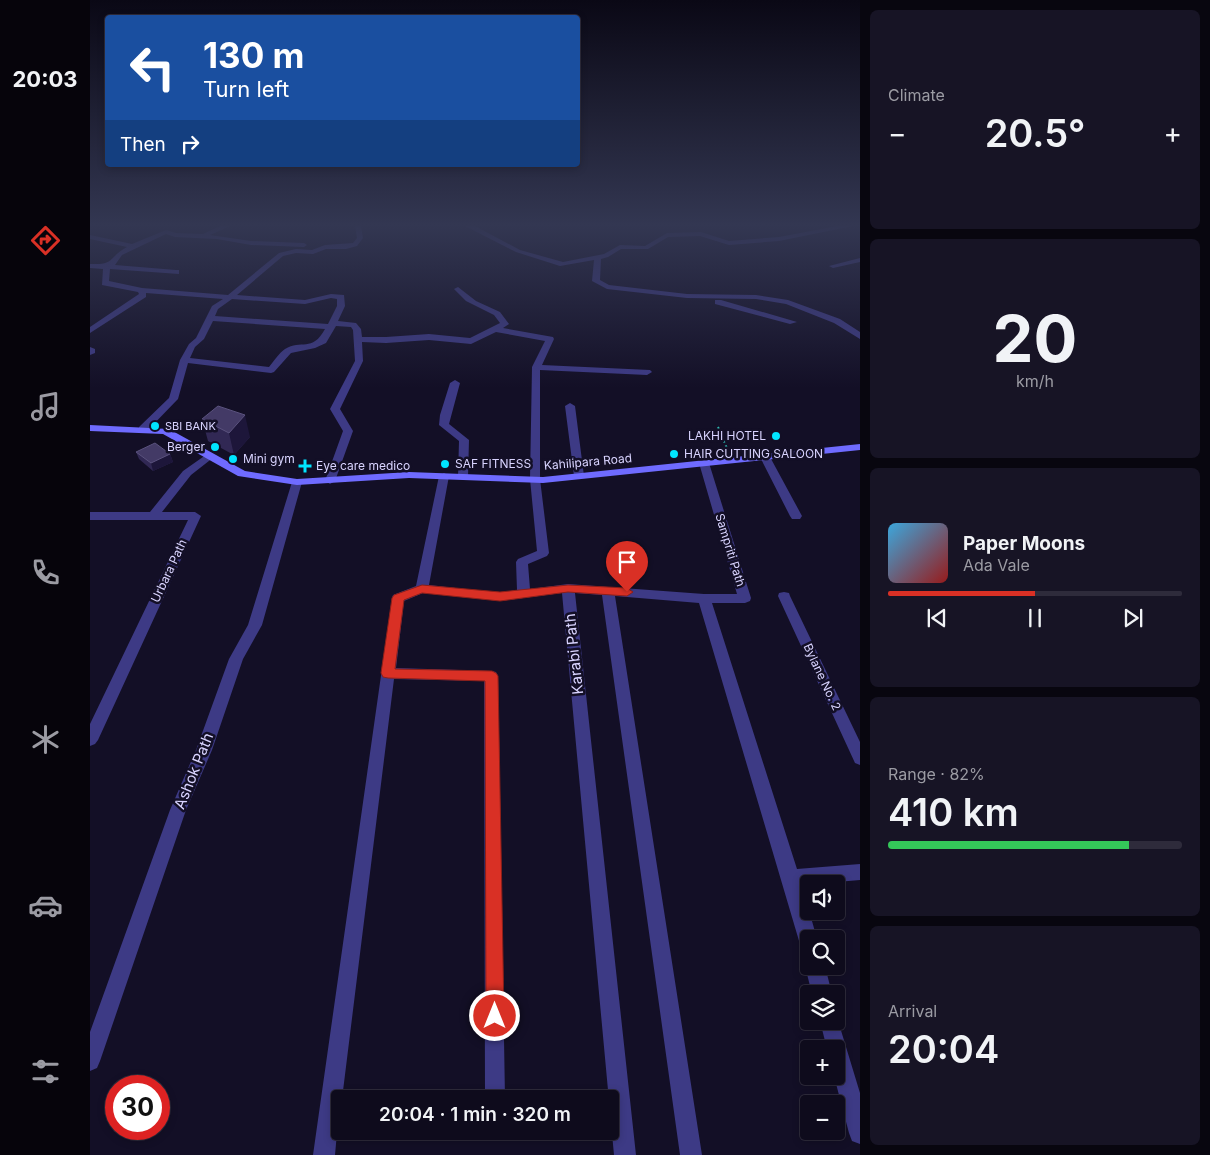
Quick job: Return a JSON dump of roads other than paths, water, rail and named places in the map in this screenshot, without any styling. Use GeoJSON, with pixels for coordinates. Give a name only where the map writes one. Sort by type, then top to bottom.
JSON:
{"type":"FeatureCollection","features":[{"type":"Feature","properties":{"kind":"main road","name":"Kahilipara Road"},"geometry":{"type":"LineString","coordinates":[[90,428],[165,431],[242,474],[297,482],[409,475],[535,479],[860,447]]}},
{"type":"Feature","properties":{"kind":"street"},"geometry":{"type":"LineString","coordinates":[[105,280],[105,283],[142,290],[230,297],[305,302],[331,296],[341,297],[341,306],[323,341],[312,346],[288,351],[271,370],[184,360]]}},
{"type":"Feature","properties":{"kind":"street"},"geometry":{"type":"LineString","coordinates":[[143,429],[173,399],[184,360],[192,346],[200,339],[215,308],[250,280]]}},
{"type":"Feature","properties":{"kind":"street"},"geometry":{"type":"LineString","coordinates":[[596,280],[607,287],[698,297],[756,297],[788,302],[837,322],[860,336]]}},
{"type":"Feature","properties":{"kind":"street"},"geometry":{"type":"LineString","coordinates":[[357,339],[386,340],[428,337],[471,341],[505,324],[503,318],[496,312],[476,304],[458,289]]}},
{"type":"Feature","properties":{"kind":"street"},"geometry":{"type":"LineString","coordinates":[[90,331],[143,295],[142,290]]}},
{"type":"Feature","properties":{"kind":"street"},"geometry":{"type":"LineString","coordinates":[[698,297],[793,322]]}},
{"type":"Feature","properties":{"kind":"street"},"geometry":{"type":"LineString","coordinates":[[210,318],[353,325],[357,329],[359,361],[336,409],[348,431],[330,481]]}},
{"type":"Feature","properties":{"kind":"street"},"geometry":{"type":"LineString","coordinates":[[495,329],[550,339],[536,367],[535,479],[543,553],[522,562],[524,594]]}},
{"type":"Feature","properties":{"kind":"street"},"geometry":{"type":"LineString","coordinates":[[536,367],[647,372]]}},
{"type":"Feature","properties":{"kind":"street"},"geometry":{"type":"LineString","coordinates":[[455,383],[445,415],[444,425],[464,440],[463,477]]}},
{"type":"Feature","properties":{"kind":"street"},"geometry":{"type":"LineString","coordinates":[[570,406],[579,476]]}},
{"type":"Feature","properties":{"kind":"street"},"geometry":{"type":"LineString","coordinates":[[90,516],[153,516],[188,473],[210,455]]}},
{"type":"Feature","properties":{"kind":"street"},"geometry":{"type":"LineString","coordinates":[[765,457],[796,516]]}},
{"type":"Feature","properties":{"kind":"street","name":"Sampriti Path"},"geometry":{"type":"LineString","coordinates":[[704,463],[745,598],[704,599]]}},
{"type":"Feature","properties":{"kind":"street"},"geometry":{"type":"LineString","coordinates":[[422,589],[444,476]]}},
{"type":"Feature","properties":{"kind":"street","name":"Ashok Path"},"geometry":{"type":"LineString","coordinates":[[90,1061],[178,810],[204,750],[236,659],[255,625],[297,482]]}},
{"type":"Feature","properties":{"kind":"street","name":"Urbara Path"},"geometry":{"type":"LineString","coordinates":[[90,740],[195,516],[153,516]]}},
{"type":"Feature","properties":{"kind":"street"},"geometry":{"type":"LineString","coordinates":[[324,1155],[398,598],[422,589],[500,596],[568,588],[704,599],[791,878],[805,930]]}},
{"type":"Feature","properties":{"kind":"street","name":"Karabi Path"},"geometry":{"type":"LineString","coordinates":[[568,588],[625,1155]]}},
{"type":"Feature","properties":{"kind":"street"},"geometry":{"type":"LineString","coordinates":[[608,590],[691,1155]]}},
{"type":"Feature","properties":{"kind":"street","name":"Bylane No. 2"},"geometry":{"type":"LineString","coordinates":[[784,596],[860,758]]}},
{"type":"Feature","properties":{"kind":"street"},"geometry":{"type":"LineString","coordinates":[[388,673],[492,676],[496,1090]]}},
{"type":"Feature","properties":{"kind":"street"},"geometry":{"type":"LineString","coordinates":[[791,878],[860,872]]}},
{"type":"Feature","properties":{"kind":"street"},"geometry":{"type":"LineString","coordinates":[[832,1030],[860,1133]]}},
{"type":"Feature","properties":{"kind":"place","name":"SBI BANK"},"geometry":{"type":"Point","coordinates":[155,426]}},
{"type":"Feature","properties":{"kind":"place","name":"LAKHI HOTEL"},"geometry":{"type":"Point","coordinates":[776,436]}},
{"type":"Feature","properties":{"kind":"place","name":"Berger"},"geometry":{"type":"Point","coordinates":[215,447]}},
{"type":"Feature","properties":{"kind":"place","name":"HAIR CUTTING SALOON"},"geometry":{"type":"Point","coordinates":[674,454]}},
{"type":"Feature","properties":{"kind":"place","name":"Mini gym"},"geometry":{"type":"Point","coordinates":[233,459]}},
{"type":"Feature","properties":{"kind":"place","name":"SAF FITNESS"},"geometry":{"type":"Point","coordinates":[445,464]}},
{"type":"Feature","properties":{"kind":"place","name":"Eye care medico"},"geometry":{"type":"Point","coordinates":[305,466]}}]}
